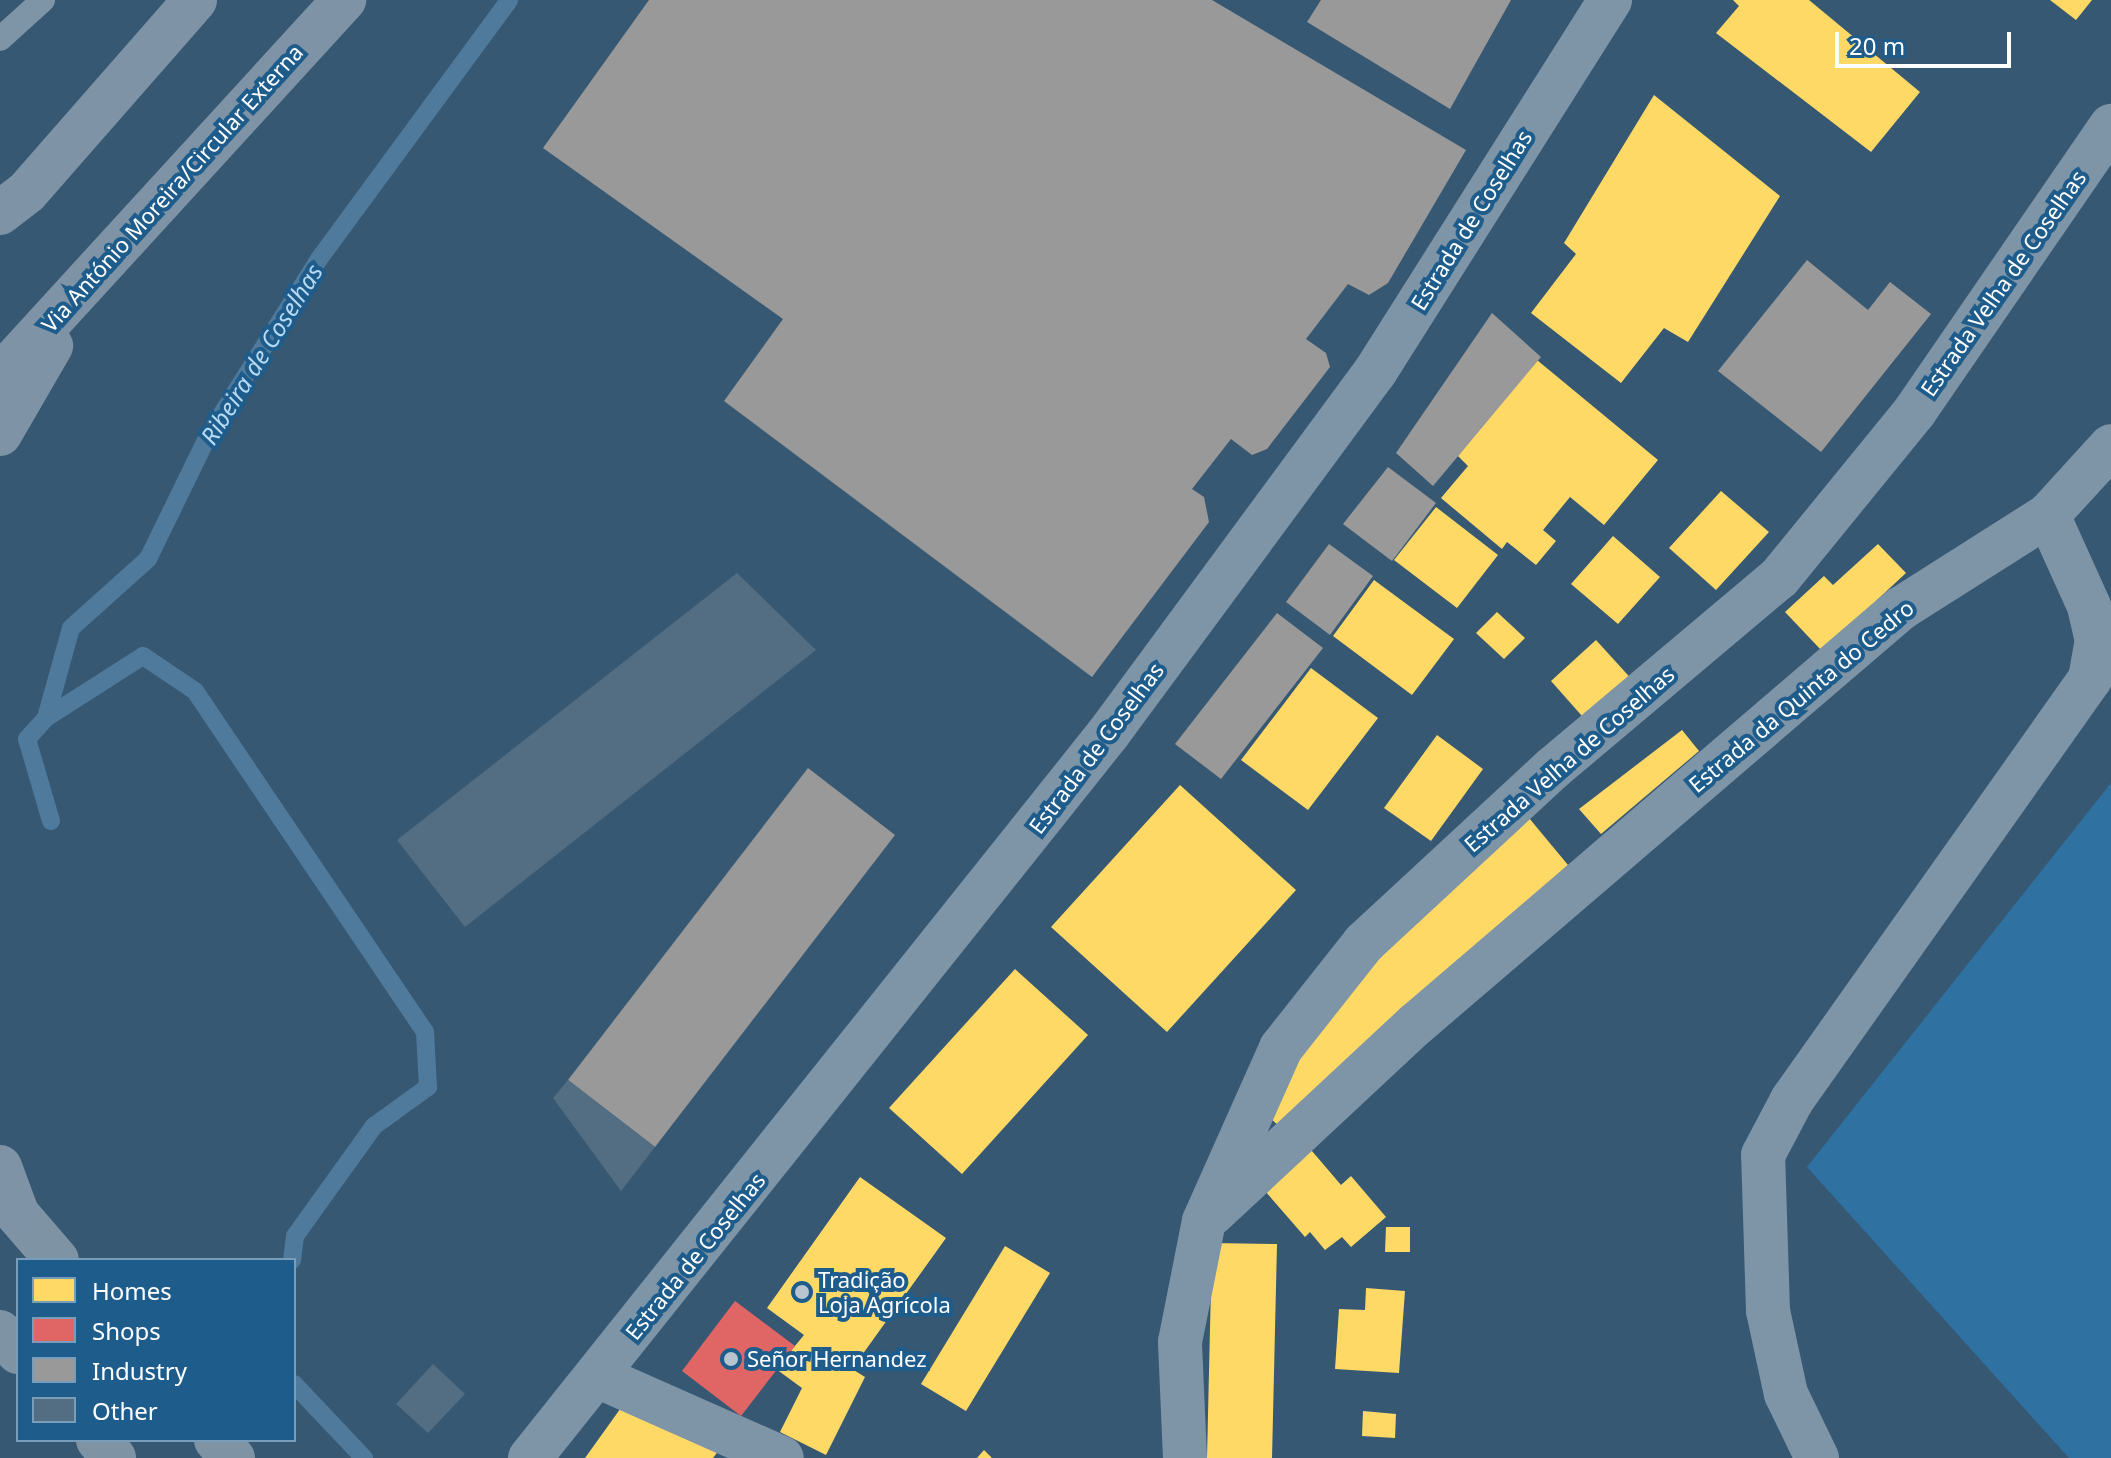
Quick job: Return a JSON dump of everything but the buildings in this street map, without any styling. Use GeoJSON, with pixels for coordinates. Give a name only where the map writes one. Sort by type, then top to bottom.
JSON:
{"type":"FeatureCollection","features":[{"type":"Feature","properties":{"kind":"highway"},"geometry":{"type":"LineString","coordinates":[[0,213],[27,192],[195,0]]}},
{"type":"Feature","properties":{"kind":"highway","name":"Via António Moreira/Circular Externa"},"geometry":{"type":"LineString","coordinates":[[0,376],[344,0]]}},
{"type":"Feature","properties":{"kind":"highway"},"geometry":{"type":"LineString","coordinates":[[0,434],[94,272]]}},
{"type":"Feature","properties":{"kind":"highway"},"geometry":{"type":"LineString","coordinates":[[0,1167],[8,1204]]}},
{"type":"Feature","properties":{"kind":"main road"},"geometry":{"type":"LineString","coordinates":[[8,1204],[55,1258]]}},
{"type":"Feature","properties":{"kind":"main road"},"geometry":{"type":"LineString","coordinates":[[0,1332],[16,1350]]}},
{"type":"Feature","properties":{"kind":"main road"},"geometry":{"type":"LineString","coordinates":[[100,1442],[114,1458]]}},
{"type":"Feature","properties":{"kind":"main road"},"geometry":{"type":"LineString","coordinates":[[218,1442],[233,1458]]}},
{"type":"Feature","properties":{"kind":"street","name":"Estrada de Coselhas"},"geometry":{"type":"LineString","coordinates":[[530,1458],[1063,794],[1375,372],[1610,0]]}},
{"type":"Feature","properties":{"kind":"street","name":"Estrada Velha de Coselhas"},"geometry":{"type":"LineString","coordinates":[[1185,1458],[1180,1342],[1204,1221],[1281,1048],[1364,943],[1553,768],[1779,578],[1915,411],[2111,126]]}},
{"type":"Feature","properties":{"kind":"street","name":"Estrada da Quinta do Cedro"},"geometry":{"type":"LineString","coordinates":[[1204,1221],[1416,1024],[1900,609],[2048,515],[2111,446]]}},
{"type":"Feature","properties":{"kind":"street"},"geometry":{"type":"LineString","coordinates":[[1817,1458],[1786,1394],[1768,1311],[1763,1155],[1792,1100],[2090,679],[2097,641],[2089,606],[2048,515]]}},
{"type":"Feature","properties":{"kind":"street"},"geometry":{"type":"LineString","coordinates":[[597,1376],[782,1458]]}},
{"type":"Feature","properties":{"kind":"lane"},"geometry":{"type":"LineString","coordinates":[[0,39],[43,0]]}},
{"type":"Feature","properties":{"kind":"shaded area"},"geometry":{"type":"Polygon","coordinates":[[[2111,783],[2111,1458],[2069,1458],[1807,1167],[2111,783]]]}},
{"type":"Feature","properties":{"kind":"waterway","name":"Ribeira de Coselhas"},"geometry":{"type":"LineString","coordinates":[[46,718],[71,628],[148,559],[208,436],[319,259],[509,0]]}},
{"type":"Feature","properties":{"kind":"waterway"},"geometry":{"type":"LineString","coordinates":[[51,821],[27,739],[46,718],[143,656],[195,691],[425,1032],[428,1087],[374,1126],[295,1236],[292,1258]]}},
{"type":"Feature","properties":{"kind":"waterway"},"geometry":{"type":"LineString","coordinates":[[296,1386],[364,1458]]}},
{"type":"Feature","properties":{"kind":"place","name":"Tradição Loja Agrícola"},"geometry":{"type":"Point","coordinates":[802,1292]}},
{"type":"Feature","properties":{"kind":"place","name":"Señor Hernandez"},"geometry":{"type":"Point","coordinates":[731,1359]}}]}
